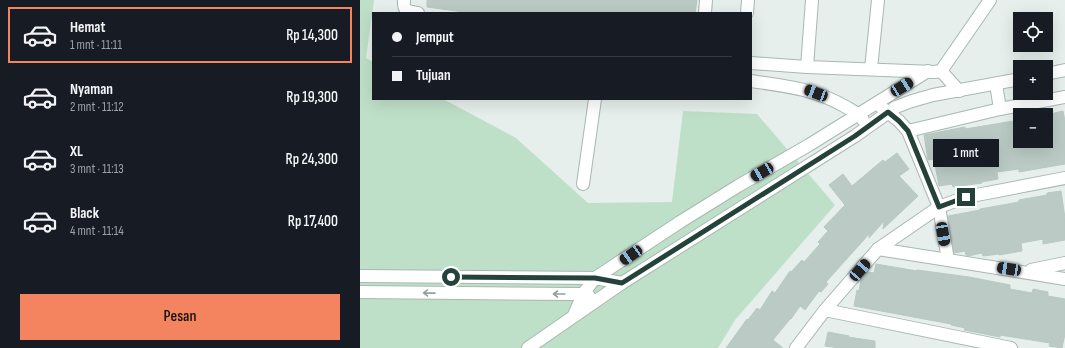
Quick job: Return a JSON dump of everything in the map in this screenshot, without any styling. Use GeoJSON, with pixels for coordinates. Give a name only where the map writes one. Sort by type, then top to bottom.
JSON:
{"type":"FeatureCollection","features":[{"type":"Feature","properties":{"kind":"street"},"geometry":{"type":"LineString","coordinates":[[404,0],[405,10],[409,12]]}},
{"type":"Feature","properties":{"kind":"street"},"geometry":{"type":"LineString","coordinates":[[705,12],[706,0]]}},
{"type":"Feature","properties":{"kind":"street"},"geometry":{"type":"LineString","coordinates":[[747,12],[748,0]]}},
{"type":"Feature","properties":{"kind":"street"},"geometry":{"type":"LineString","coordinates":[[807,67],[812,0]]}},
{"type":"Feature","properties":{"kind":"street"},"geometry":{"type":"LineString","coordinates":[[871,69],[878,0]]}},
{"type":"Feature","properties":{"kind":"street"},"geometry":{"type":"LineString","coordinates":[[941,71],[990,0]]}},
{"type":"Feature","properties":{"kind":"street"},"geometry":{"type":"LineString","coordinates":[[752,63],[807,67],[941,71],[959,91]]}},
{"type":"Feature","properties":{"kind":"street"},"geometry":{"type":"LineString","coordinates":[[1053,73],[1065,70]]}},
{"type":"Feature","properties":{"kind":"street"},"geometry":{"type":"LineString","coordinates":[[574,315],[583,294],[595,278],[680,222],[809,145],[928,71]]}},
{"type":"Feature","properties":{"kind":"street"},"geometry":{"type":"LineString","coordinates":[[528,348],[622,283],[868,127],[888,112],[912,101],[934,95],[1013,80]]}},
{"type":"Feature","properties":{"kind":"street"},"geometry":{"type":"LineString","coordinates":[[752,81],[806,90],[836,101],[859,114],[868,127]]}},
{"type":"Feature","properties":{"kind":"street"},"geometry":{"type":"LineString","coordinates":[[996,84],[1000,109]]}},
{"type":"Feature","properties":{"kind":"street"},"geometry":{"type":"LineString","coordinates":[[908,131],[1000,109],[1065,97]]}},
{"type":"Feature","properties":{"kind":"street"},"geometry":{"type":"LineString","coordinates":[[583,184],[595,100]]}},
{"type":"Feature","properties":{"kind":"street"},"geometry":{"type":"LineString","coordinates":[[876,103],[899,121],[908,131],[939,207],[948,260]]}},
{"type":"Feature","properties":{"kind":"street"},"geometry":{"type":"LineString","coordinates":[[796,348],[825,310],[878,249],[939,207],[966,197],[1065,178]]}},
{"type":"Feature","properties":{"kind":"street"},"geometry":{"type":"LineString","coordinates":[[878,249],[1024,271],[1065,279]]}},
{"type":"Feature","properties":{"kind":"street"},"geometry":{"type":"LineString","coordinates":[[1024,271],[1065,263]]}},
{"type":"Feature","properties":{"kind":"street"},"geometry":{"type":"LineString","coordinates":[[360,276],[595,278],[622,283]]}},
{"type":"Feature","properties":{"kind":"street"},"geometry":{"type":"LineString","coordinates":[[376,276],[376,292]]}},
{"type":"Feature","properties":{"kind":"street"},"geometry":{"type":"LineString","coordinates":[[360,292],[583,294],[598,299]]}},
{"type":"Feature","properties":{"kind":"street"},"geometry":{"type":"LineString","coordinates":[[825,310],[1011,348]]}},
{"type":"Feature","properties":{"kind":"green space"},"geometry":{"type":"Polygon","coordinates":[[[360,0],[374,0],[366,58],[372,61],[372,100],[445,100],[516,138],[588,203],[672,202],[683,111],[757,114],[835,205],[735,320],[718,348],[360,348],[360,0]]]}},
{"type":"Feature","properties":{"kind":"building"},"geometry":{"type":"Polygon","coordinates":[[[427,0],[697,0],[695,12],[464,12],[427,7],[427,0]]]}},
{"type":"Feature","properties":{"kind":"building"},"geometry":{"type":"Polygon","coordinates":[[[1063,111],[1065,121],[1065,164],[1019,172],[1019,169],[997,172],[998,179],[981,182],[982,183],[953,187],[952,184],[939,186],[934,159],[928,160],[924,135],[965,127],[965,129],[1013,121],[1013,148],[1053,148],[1053,113],[1063,111]]]}},
{"type":"Feature","properties":{"kind":"building"},"geometry":{"type":"Polygon","coordinates":[[[897,153],[909,169],[899,176],[918,196],[883,229],[884,221],[869,238],[870,233],[826,282],[828,284],[821,292],[819,291],[805,310],[800,306],[773,340],[783,348],[726,348],[747,319],[748,320],[757,308],[760,310],[772,291],[775,293],[790,271],[791,272],[802,260],[804,262],[820,244],[818,242],[828,231],[824,227],[845,205],[829,185],[843,174],[852,186],[883,160],[885,162],[897,153]]]}},
{"type":"Feature","properties":{"kind":"building"},"geometry":{"type":"Polygon","coordinates":[[[1061,191],[1065,218],[1065,240],[1043,244],[1043,239],[1021,243],[1022,251],[999,255],[983,256],[982,253],[968,256],[966,255],[965,251],[954,253],[948,216],[1019,202],[1019,200],[1061,191]]]}},
{"type":"Feature","properties":{"kind":"building"},"geometry":{"type":"Polygon","coordinates":[[[876,264],[917,271],[969,277],[1010,285],[1010,289],[1032,293],[1033,289],[1048,292],[1048,296],[1065,299],[1065,334],[1062,348],[1049,346],[1050,343],[1000,335],[1000,337],[964,330],[965,328],[951,324],[854,306],[857,290],[859,291],[861,280],[868,272],[874,273],[876,264]]]}},
{"type":"Feature","properties":{"kind":"building"},"geometry":{"type":"Polygon","coordinates":[[[828,332],[875,341],[875,348],[839,348],[825,346],[828,332]]]}},
{"type":"Feature","properties":{"kind":"route"},"geometry":{"type":"LineString","coordinates":[[451,277],[595,278],[622,283],[855,136],[888,112],[908,131],[939,207],[966,197]]}}]}
